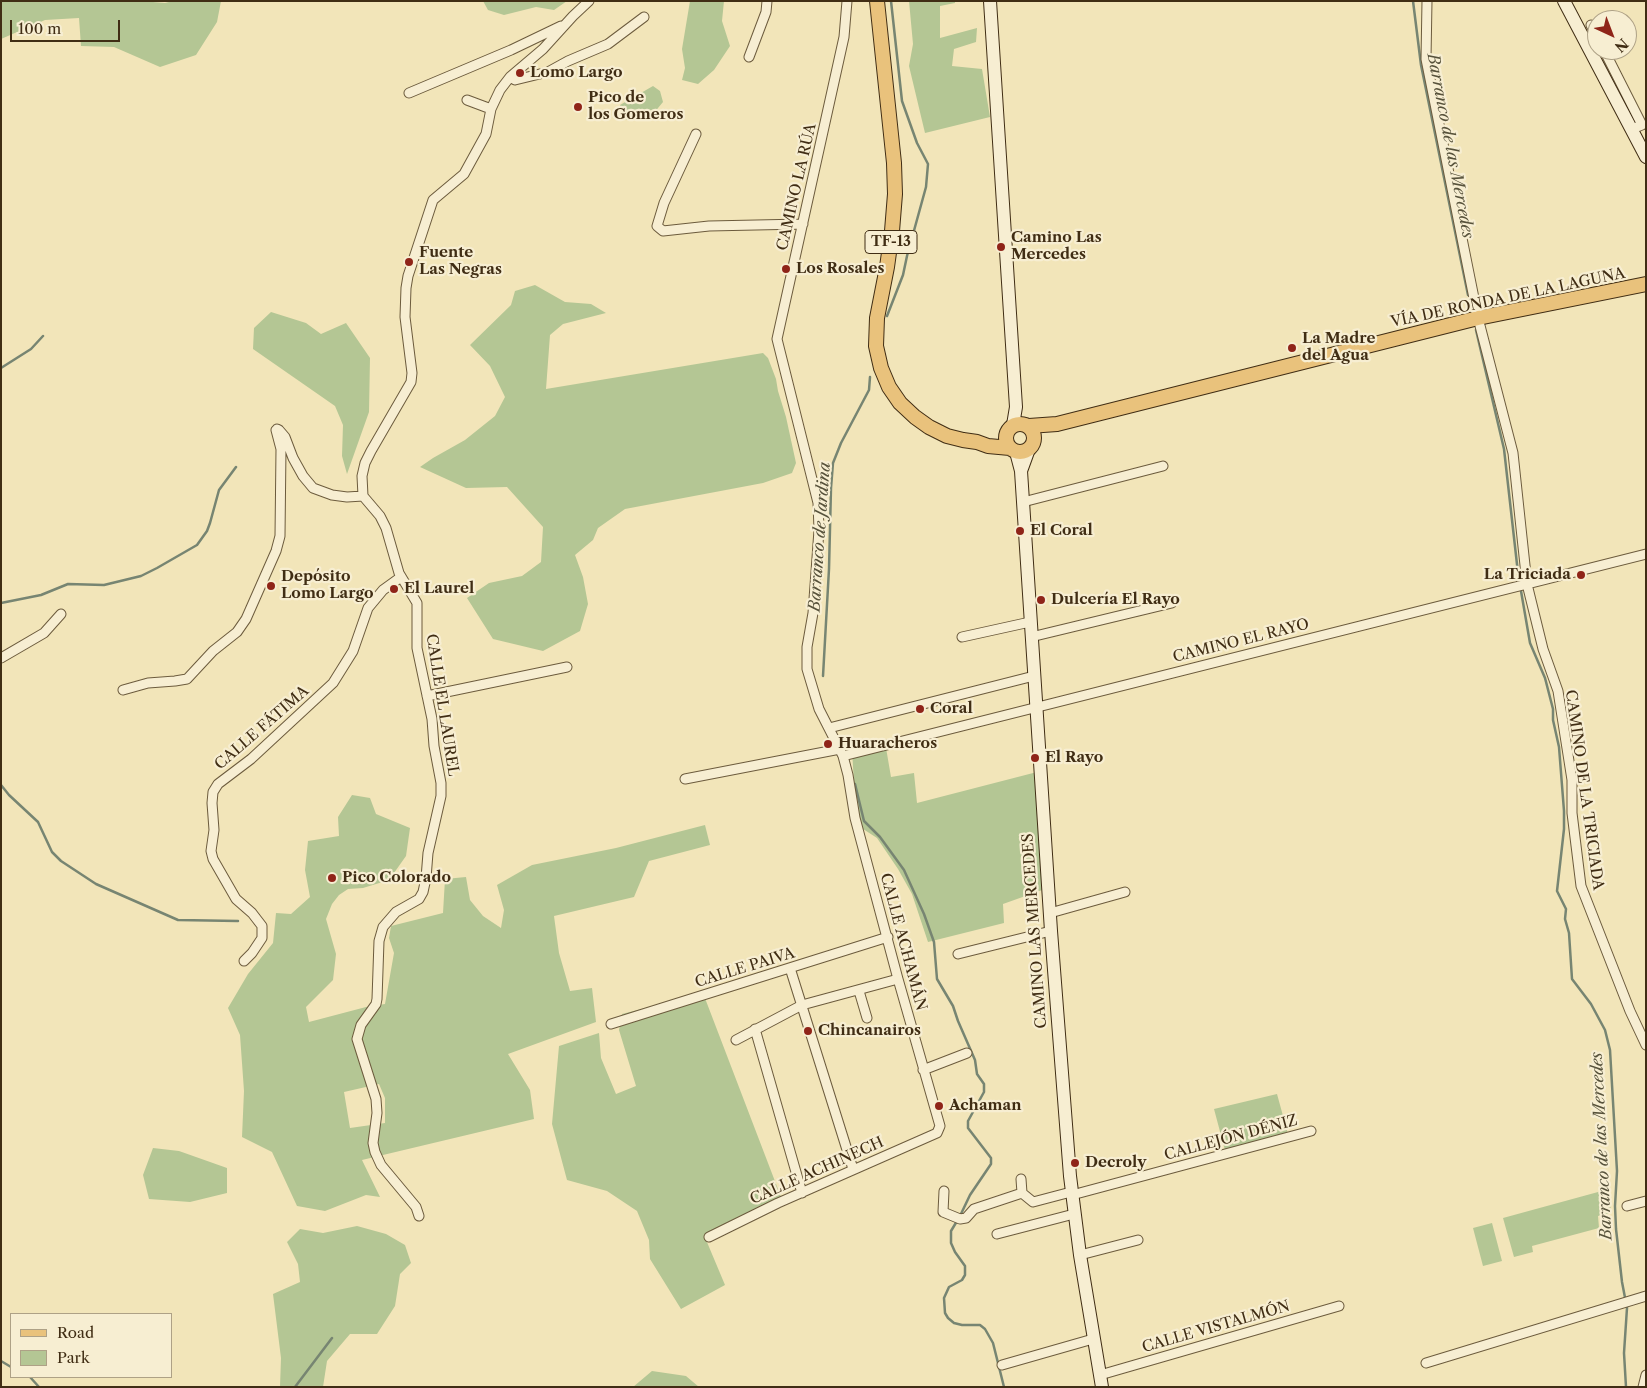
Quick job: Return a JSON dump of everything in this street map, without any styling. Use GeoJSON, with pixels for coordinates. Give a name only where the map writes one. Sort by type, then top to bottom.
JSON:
{"type":"FeatureCollection","features":[{"type":"Feature","properties":{"kind":"main road","name":"TF-13"},"geometry":{"type":"LineString","coordinates":[[877,1],[894,163],[895,194],[887,267],[877,318],[876,346],[881,368],[895,395],[914,417],[929,427],[947,436],[988,446],[1022,448]]}},
{"type":"Feature","properties":{"kind":"main road"},"geometry":{"type":"LineString","coordinates":[[990,1],[1016,407],[1019,426]]}},
{"type":"Feature","properties":{"kind":"main road"},"geometry":{"type":"LineString","coordinates":[[1564,1],[1646,157]]}},
{"type":"Feature","properties":{"kind":"main road","name":"VÍA DE RONDA DE LA LAGUNA"},"geometry":{"type":"LineString","coordinates":[[977,442],[1019,426],[1057,424],[1478,318],[1646,284]]}},
{"type":"Feature","properties":{"kind":"main road","name":"VÍA DE RONDA DE LA LAGUNA"},"geometry":{"type":"LineString","coordinates":[[1022,448],[1057,424]]}},
{"type":"Feature","properties":{"kind":"main road"},"geometry":{"type":"LineString","coordinates":[[1019,426],[1034,434],[1022,448],[1006,439],[1019,426]]}},
{"type":"Feature","properties":{"kind":"main road","name":"CAMINO LAS MERCEDES"},"geometry":{"type":"LineString","coordinates":[[1022,448],[1021,471],[1030,622],[1051,930],[1072,1194],[1101,1381]]}},
{"type":"Feature","properties":{"kind":"street"},"geometry":{"type":"LineString","coordinates":[[123,690],[148,682],[187,679],[213,651],[230,638],[252,609],[280,536],[279,498],[282,460],[281,444],[276,430],[279,430],[285,437],[295,464],[313,488],[332,495],[346,497],[363,496],[362,476],[367,458],[411,382],[412,373],[405,317],[406,288],[426,218],[434,200],[464,174],[486,134],[491,109],[500,90],[510,77],[543,50],[589,1]]}},
{"type":"Feature","properties":{"kind":"street"},"geometry":{"type":"LineString","coordinates":[[749,57],[766,12],[767,1]]}},
{"type":"Feature","properties":{"kind":"street","name":"CAMINO LA RÚA"},"geometry":{"type":"LineString","coordinates":[[842,752],[820,709],[807,669],[807,648],[813,612],[819,530],[818,503],[777,339],[844,37],[847,1]]}},
{"type":"Feature","properties":{"kind":"street","name":"CAMINO DE LA TRICIADA"},"geometry":{"type":"LineString","coordinates":[[1427,1],[1426,58],[1478,318],[1513,452],[1527,584],[1542,649],[1558,691],[1572,780],[1572,813],[1581,886],[1630,1011],[1646,1045]]}},
{"type":"Feature","properties":{"kind":"street"},"geometry":{"type":"LineString","coordinates":[[510,77],[515,80],[548,72],[568,60],[608,44],[644,17]]}},
{"type":"Feature","properties":{"kind":"street"},"geometry":{"type":"LineString","coordinates":[[409,93],[511,50],[566,24]]}},
{"type":"Feature","properties":{"kind":"street"},"geometry":{"type":"LineString","coordinates":[[1609,60],[1642,125],[1632,129]]}},
{"type":"Feature","properties":{"kind":"street"},"geometry":{"type":"LineString","coordinates":[[467,100],[491,109]]}},
{"type":"Feature","properties":{"kind":"street"},"geometry":{"type":"LineString","coordinates":[[696,134],[664,203],[657,226],[663,231],[709,226],[802,224]]}},
{"type":"Feature","properties":{"kind":"street"},"geometry":{"type":"LineString","coordinates":[[1023,502],[1163,466]]}},
{"type":"Feature","properties":{"kind":"street","name":"CALLE EL LAUREL"},"geometry":{"type":"LineString","coordinates":[[363,496],[380,516],[386,528],[401,577],[417,603],[416,648],[428,696],[442,790],[428,853],[424,886],[419,899],[396,912],[383,927],[379,941],[376,1004],[361,1025],[357,1039],[376,1099],[377,1113],[373,1143],[375,1152],[381,1165],[416,1206],[419,1216]]}},
{"type":"Feature","properties":{"kind":"street","name":"CAMINO EL RAYO"},"geometry":{"type":"LineString","coordinates":[[685,779],[842,752],[1036,708],[1646,554]]}},
{"type":"Feature","properties":{"kind":"street","name":"CALLE FÁTIMA"},"geometry":{"type":"LineString","coordinates":[[244,961],[252,954],[262,938],[262,926],[252,913],[236,899],[213,859],[213,792],[218,784],[251,758],[333,683],[353,652],[368,608],[383,590],[401,577]]}},
{"type":"Feature","properties":{"kind":"street"},"geometry":{"type":"LineString","coordinates":[[1032,638],[1172,603]]}},
{"type":"Feature","properties":{"kind":"street"},"geometry":{"type":"LineString","coordinates":[[1,658],[44,633],[61,614]]}},
{"type":"Feature","properties":{"kind":"street"},"geometry":{"type":"LineString","coordinates":[[962,637],[1030,622]]}},
{"type":"Feature","properties":{"kind":"street"},"geometry":{"type":"LineString","coordinates":[[428,696],[567,667]]}},
{"type":"Feature","properties":{"kind":"street"},"geometry":{"type":"LineString","coordinates":[[829,728],[1034,676]]}},
{"type":"Feature","properties":{"kind":"street","name":"CALLE ACHAMÁN"},"geometry":{"type":"LineString","coordinates":[[842,752],[855,818],[940,1126],[937,1133]]}},
{"type":"Feature","properties":{"kind":"street"},"geometry":{"type":"LineString","coordinates":[[1050,913],[1125,892]]}},
{"type":"Feature","properties":{"kind":"street"},"geometry":{"type":"LineString","coordinates":[[958,954],[1051,930]]}},
{"type":"Feature","properties":{"kind":"street","name":"CALLE PAIVA"},"geometry":{"type":"LineString","coordinates":[[611,1024],[888,937]]}},
{"type":"Feature","properties":{"kind":"street"},"geometry":{"type":"LineString","coordinates":[[790,968],[853,1170]]}},
{"type":"Feature","properties":{"kind":"street"},"geometry":{"type":"LineString","coordinates":[[736,1040],[802,1005],[898,979]]}},
{"type":"Feature","properties":{"kind":"street"},"geometry":{"type":"LineString","coordinates":[[859,990],[867,1018]]}},
{"type":"Feature","properties":{"kind":"street"},"geometry":{"type":"LineString","coordinates":[[755,1029],[802,1193]]}},
{"type":"Feature","properties":{"kind":"street"},"geometry":{"type":"LineString","coordinates":[[923,1070],[967,1053]]}},
{"type":"Feature","properties":{"kind":"street","name":"CALLEJÓN DÉNIZ"},"geometry":{"type":"LineString","coordinates":[[1022,1193],[1033,1202],[1072,1194],[1311,1130]]}},
{"type":"Feature","properties":{"kind":"street","name":"CALLE ACHINECH"},"geometry":{"type":"LineString","coordinates":[[709,1236],[937,1133]]}},
{"type":"Feature","properties":{"kind":"street"},"geometry":{"type":"LineString","coordinates":[[944,1191],[943,1212],[958,1218],[966,1218],[974,1209],[1022,1193],[1021,1179]]}},
{"type":"Feature","properties":{"kind":"street"},"geometry":{"type":"LineString","coordinates":[[1627,1206],[1646,1201]]}},
{"type":"Feature","properties":{"kind":"street"},"geometry":{"type":"LineString","coordinates":[[997,1234],[1074,1214]]}},
{"type":"Feature","properties":{"kind":"street"},"geometry":{"type":"LineString","coordinates":[[1080,1255],[1138,1240]]}},
{"type":"Feature","properties":{"kind":"street"},"geometry":{"type":"LineString","coordinates":[[1426,1363],[1646,1296]]}},
{"type":"Feature","properties":{"kind":"street","name":"CALLE VISTALMÓN"},"geometry":{"type":"LineString","coordinates":[[1101,1381],[1339,1306]]}},
{"type":"Feature","properties":{"kind":"street"},"geometry":{"type":"LineString","coordinates":[[1002,1365],[1093,1339]]}},
{"type":"Feature","properties":{"kind":"street"},"geometry":{"type":"LineString","coordinates":[[1643,1387],[1646,1375]]}},
{"type":"Feature","properties":{"kind":"green space"},"geometry":{"type":"Polygon","coordinates":[[[1,1],[141,1],[165,3],[173,1],[221,1],[217,22],[196,55],[160,67],[114,47],[81,46],[79,18],[45,20],[1,39],[1,1]]]}},
{"type":"Feature","properties":{"kind":"green space"},"geometry":{"type":"Polygon","coordinates":[[[483,1],[567,1],[554,10],[536,7],[504,15],[488,10],[483,1]]]}},
{"type":"Feature","properties":{"kind":"green space"},"geometry":{"type":"Polygon","coordinates":[[[690,1],[724,1],[722,21],[730,46],[714,70],[698,84],[682,80],[685,68],[682,49],[690,1]]]}},
{"type":"Feature","properties":{"kind":"green space"},"geometry":{"type":"Polygon","coordinates":[[[909,1],[955,1],[955,3],[940,6],[940,38],[977,28],[976,42],[954,49],[952,66],[982,69],[990,117],[925,133],[909,66],[913,44],[909,1]]]}},
{"type":"Feature","properties":{"kind":"green space"},"geometry":{"type":"Polygon","coordinates":[[[653,86],[660,91],[663,102],[648,120],[623,120],[620,105],[653,86]]]}},
{"type":"Feature","properties":{"kind":"green space"},"geometry":{"type":"Polygon","coordinates":[[[535,285],[565,302],[591,304],[606,313],[563,324],[550,335],[546,389],[763,353],[768,358],[776,379],[796,463],[792,473],[763,483],[625,509],[598,528],[593,540],[575,555],[583,577],[588,604],[580,631],[543,651],[493,639],[467,598],[489,583],[522,576],[541,562],[543,527],[507,487],[466,488],[420,467],[465,440],[495,416],[505,397],[490,366],[470,345],[511,305],[515,291],[535,285]]]}},
{"type":"Feature","properties":{"kind":"green space"},"geometry":{"type":"Polygon","coordinates":[[[271,312],[306,323],[321,334],[346,323],[370,358],[369,412],[347,474],[342,456],[343,425],[335,406],[253,349],[254,328],[271,312]]]}},
{"type":"Feature","properties":{"kind":"green space"},"geometry":{"type":"Polygon","coordinates":[[[885,742],[891,777],[914,773],[917,803],[1037,772],[1045,889],[1003,904],[1004,923],[928,942],[912,894],[898,869],[877,838],[860,827],[856,816],[852,750],[885,742]]]}},
{"type":"Feature","properties":{"kind":"green space"},"geometry":{"type":"Polygon","coordinates":[[[352,795],[370,798],[376,814],[410,828],[406,856],[389,880],[363,888],[348,889],[339,895],[332,904],[326,919],[336,954],[333,980],[306,1007],[309,1022],[385,1004],[394,953],[389,938],[391,926],[443,913],[445,879],[466,877],[470,900],[483,916],[501,928],[504,910],[497,885],[532,865],[616,848],[705,825],[710,845],[649,861],[634,897],[554,916],[559,953],[570,991],[592,988],[596,1022],[508,1054],[530,1090],[534,1119],[362,1160],[380,1197],[366,1195],[325,1211],[297,1206],[272,1152],[242,1137],[244,1091],[240,1035],[228,1008],[248,974],[273,943],[276,913],[291,914],[310,897],[305,870],[308,841],[339,836],[338,817],[352,795]],[[379,1084],[344,1092],[350,1128],[385,1123],[385,1098],[379,1084]]]}},
{"type":"Feature","properties":{"kind":"green space"},"geometry":{"type":"Polygon","coordinates":[[[703,993],[781,1197],[704,1235],[725,1285],[681,1309],[650,1259],[649,1240],[637,1211],[607,1191],[567,1180],[552,1124],[559,1046],[599,1033],[601,1058],[616,1094],[636,1086],[619,1030],[622,1014],[703,993]]]}},
{"type":"Feature","properties":{"kind":"green space"},"geometry":{"type":"Polygon","coordinates":[[[1277,1094],[1288,1134],[1226,1154],[1214,1109],[1277,1094]]]}},
{"type":"Feature","properties":{"kind":"green space"},"geometry":{"type":"Polygon","coordinates":[[[153,1148],[179,1151],[227,1168],[227,1193],[190,1202],[149,1199],[143,1175],[153,1148]]]}},
{"type":"Feature","properties":{"kind":"green space"},"geometry":{"type":"Polygon","coordinates":[[[1609,1189],[1611,1213],[1598,1216],[1599,1228],[1532,1246],[1533,1252],[1514,1257],[1503,1218],[1609,1189]]]}},
{"type":"Feature","properties":{"kind":"green space"},"geometry":{"type":"Polygon","coordinates":[[[1492,1223],[1502,1261],[1483,1266],[1473,1228],[1492,1223]]]}},
{"type":"Feature","properties":{"kind":"green space"},"geometry":{"type":"Polygon","coordinates":[[[357,1226],[386,1234],[405,1245],[411,1263],[400,1274],[395,1306],[377,1334],[350,1334],[327,1361],[323,1387],[280,1387],[281,1358],[273,1294],[300,1282],[298,1264],[287,1242],[300,1229],[323,1233],[357,1226]]]}},
{"type":"Feature","properties":{"kind":"green space"},"geometry":{"type":"Polygon","coordinates":[[[652,1371],[686,1376],[699,1387],[633,1387],[652,1371]]]}},
{"type":"Feature","properties":{"kind":"waterway"},"geometry":{"type":"LineString","coordinates":[[887,316],[903,275],[926,187],[928,164],[917,143],[902,101],[891,1]]}},
{"type":"Feature","properties":{"kind":"waterway","name":"Barranco de las Mercedes"},"geometry":{"type":"LineString","coordinates":[[1413,1],[1421,65],[1468,295]]}},
{"type":"Feature","properties":{"kind":"waterway","name":"Barranco de las Mercedes"},"geometry":{"type":"LineString","coordinates":[[1476,330],[1504,449],[1519,582]]}},
{"type":"Feature","properties":{"kind":"waterway"},"geometry":{"type":"LineString","coordinates":[[1,368],[31,349],[43,336]]}},
{"type":"Feature","properties":{"kind":"waterway","name":"Barranco de Jardina"},"geometry":{"type":"LineString","coordinates":[[823,676],[833,463],[841,443],[869,390],[870,377]]}},
{"type":"Feature","properties":{"kind":"waterway"},"geometry":{"type":"LineString","coordinates":[[1,603],[41,595],[68,584],[104,585],[141,576],[197,545],[207,531],[219,490],[236,467]]}},
{"type":"Feature","properties":{"kind":"waterway","name":"Barranco de las Mercedes"},"geometry":{"type":"LineString","coordinates":[[1521,591],[1530,643],[1545,678],[1553,709],[1553,720],[1559,747],[1564,829],[1557,891],[1566,909],[1565,919],[1569,933],[1572,979],[1591,1004],[1605,1030],[1610,1050],[1617,1171],[1616,1229],[1627,1308],[1624,1353],[1626,1387]]}},
{"type":"Feature","properties":{"kind":"waterway","name":"Barranco de Jardina"},"geometry":{"type":"LineString","coordinates":[[855,784],[864,821],[880,837],[904,870],[924,914],[934,942],[937,979],[953,1006],[975,1060],[977,1074],[984,1084],[984,1092],[968,1121],[968,1128],[991,1158],[991,1164],[970,1195],[960,1216]]}},
{"type":"Feature","properties":{"kind":"waterway"},"geometry":{"type":"LineString","coordinates":[[1,785],[38,822],[52,852],[61,861],[96,884],[178,920],[238,921]]}},
{"type":"Feature","properties":{"kind":"waterway","name":"Barranco de Jardina"},"geometry":{"type":"LineString","coordinates":[[957,1221],[951,1231],[951,1243],[965,1266],[965,1275],[962,1280],[949,1287],[944,1298],[945,1313],[954,1323],[980,1325],[985,1329],[993,1343],[1004,1387]]}},
{"type":"Feature","properties":{"kind":"waterway"},"geometry":{"type":"LineString","coordinates":[[295,1387],[332,1338]]}},
{"type":"Feature","properties":{"kind":"waterway"},"geometry":{"type":"LineString","coordinates":[[1,1361],[10,1366]]}},
{"type":"Feature","properties":{"kind":"waterway"},"geometry":{"type":"LineString","coordinates":[[31,1378],[39,1387]]}},
{"type":"Feature","properties":{"kind":"place","name":"Lomo Largo"},"geometry":{"type":"Point","coordinates":[520,73]}},
{"type":"Feature","properties":{"kind":"place","name":"Pico de los Gomeros"},"geometry":{"type":"Point","coordinates":[578,107]}},
{"type":"Feature","properties":{"kind":"place","name":"Camino Las Mercedes"},"geometry":{"type":"Point","coordinates":[1001,247]}},
{"type":"Feature","properties":{"kind":"place","name":"Fuente Las Negras"},"geometry":{"type":"Point","coordinates":[409,262]}},
{"type":"Feature","properties":{"kind":"place","name":"Los Rosales"},"geometry":{"type":"Point","coordinates":[786,269]}},
{"type":"Feature","properties":{"kind":"place","name":"La Madre del Agua"},"geometry":{"type":"Point","coordinates":[1292,348]}},
{"type":"Feature","properties":{"kind":"place","name":"El Coral"},"geometry":{"type":"Point","coordinates":[1020,531]}},
{"type":"Feature","properties":{"kind":"place","name":"La Triciada"},"geometry":{"type":"Point","coordinates":[1581,575]}},
{"type":"Feature","properties":{"kind":"place","name":"Depósito Lomo Largo"},"geometry":{"type":"Point","coordinates":[271,586]}},
{"type":"Feature","properties":{"kind":"place","name":"El Laurel"},"geometry":{"type":"Point","coordinates":[394,589]}},
{"type":"Feature","properties":{"kind":"place","name":"Dulcería El Rayo"},"geometry":{"type":"Point","coordinates":[1041,600]}},
{"type":"Feature","properties":{"kind":"place","name":"Coral"},"geometry":{"type":"Point","coordinates":[920,709]}},
{"type":"Feature","properties":{"kind":"place","name":"Huaracheros"},"geometry":{"type":"Point","coordinates":[828,744]}},
{"type":"Feature","properties":{"kind":"place","name":"El Rayo"},"geometry":{"type":"Point","coordinates":[1035,758]}},
{"type":"Feature","properties":{"kind":"place","name":"Pico Colorado"},"geometry":{"type":"Point","coordinates":[332,878]}},
{"type":"Feature","properties":{"kind":"place","name":"Chincanairos"},"geometry":{"type":"Point","coordinates":[808,1031]}},
{"type":"Feature","properties":{"kind":"place","name":"Achaman"},"geometry":{"type":"Point","coordinates":[939,1106]}},
{"type":"Feature","properties":{"kind":"place","name":"Decroly"},"geometry":{"type":"Point","coordinates":[1075,1163]}}]}
